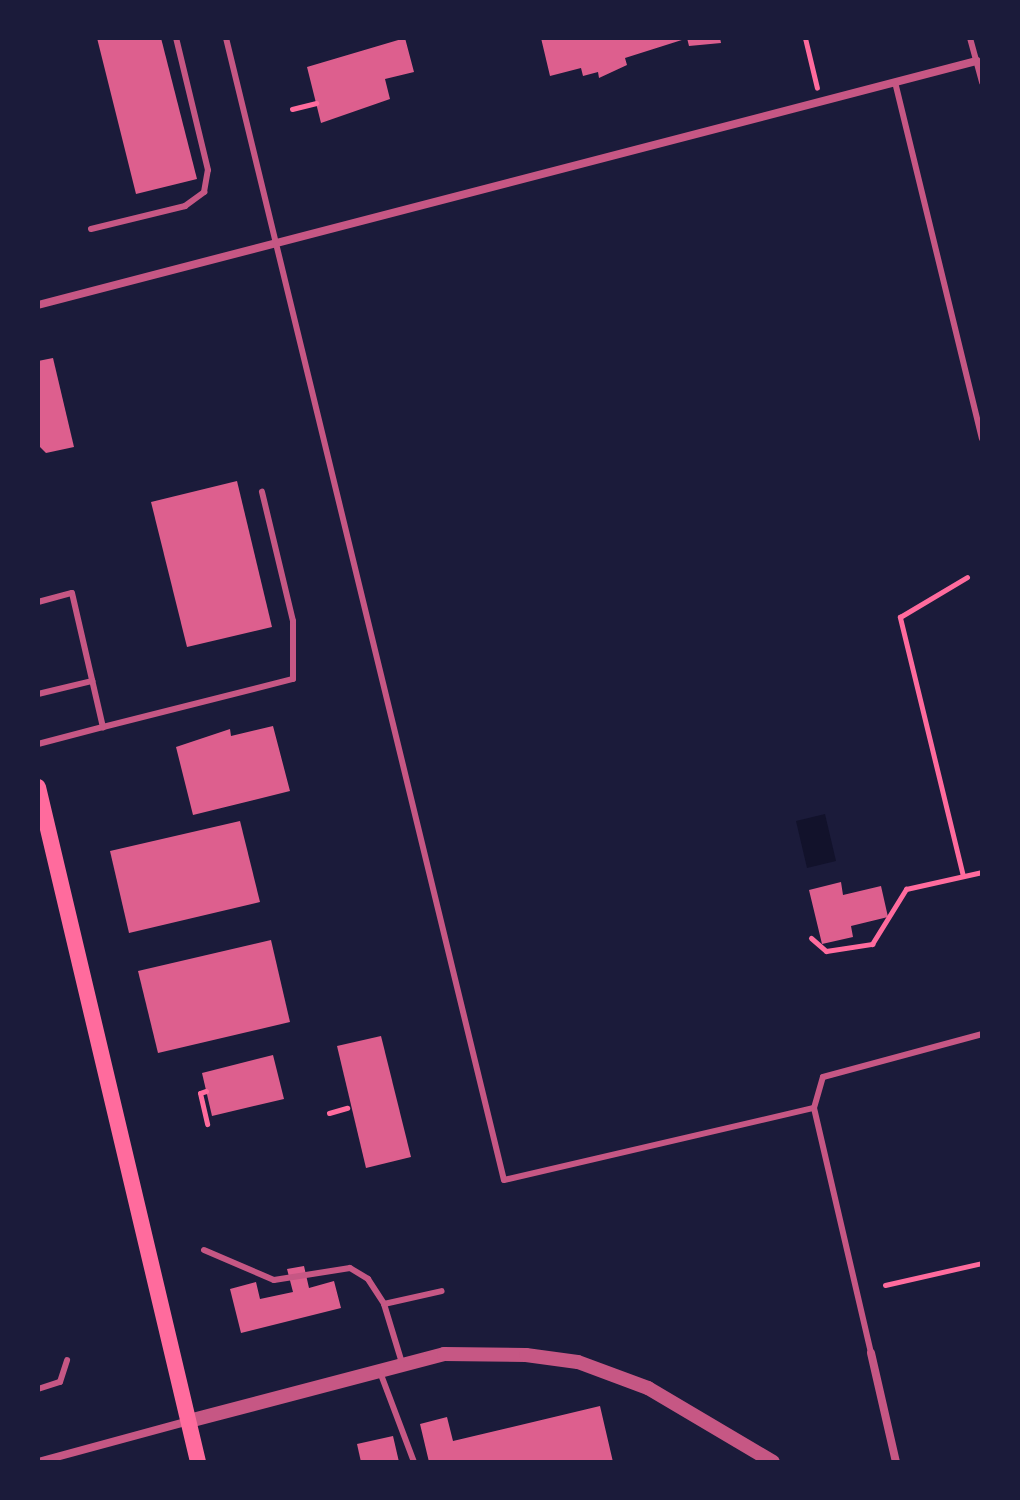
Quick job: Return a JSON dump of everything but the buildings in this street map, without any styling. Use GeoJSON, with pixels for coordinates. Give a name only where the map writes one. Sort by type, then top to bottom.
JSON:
{"type":"FeatureCollection","features":[{"type":"Feature","properties":{"kind":"main road"},"geometry":{"type":"LineString","coordinates":[[38,787],[198,1462]]}},
{"type":"Feature","properties":{"kind":"street"},"geometry":{"type":"LineString","coordinates":[[38,305],[979,60]]}},
{"type":"Feature","properties":{"kind":"street"},"geometry":{"type":"LineString","coordinates":[[38,1462],[379,1369],[456,1352],[578,1362],[648,1388],[773,1462]]}},
{"type":"Feature","properties":{"kind":"street"},"geometry":{"type":"LineString","coordinates":[[871,1353],[896,1462]]}},
{"type":"Feature","properties":{"kind":"lane"},"geometry":{"type":"LineString","coordinates":[[91,229],[185,206],[204,192],[208,170],[176,38]]}},
{"type":"Feature","properties":{"kind":"lane"},"geometry":{"type":"LineString","coordinates":[[226,38],[281,244],[504,1180],[814,1108]]}},
{"type":"Feature","properties":{"kind":"lane"},"geometry":{"type":"LineString","coordinates":[[970,38],[979,60],[982,82]]}},
{"type":"Feature","properties":{"kind":"lane"},"geometry":{"type":"LineString","coordinates":[[895,82],[982,439]]}},
{"type":"Feature","properties":{"kind":"lane"},"geometry":{"type":"LineString","coordinates":[[38,744],[293,679],[293,621],[262,492]]}},
{"type":"Feature","properties":{"kind":"lane"},"geometry":{"type":"LineString","coordinates":[[38,602],[72,593],[103,727]]}},
{"type":"Feature","properties":{"kind":"lane"},"geometry":{"type":"LineString","coordinates":[[38,694],[92,681]]}},
{"type":"Feature","properties":{"kind":"lane"},"geometry":{"type":"LineString","coordinates":[[871,1353],[814,1108],[823,1077],[982,1034]]}},
{"type":"Feature","properties":{"kind":"lane"},"geometry":{"type":"LineString","coordinates":[[204,1250],[274,1280],[350,1268],[368,1279],[384,1304],[402,1363]]}},
{"type":"Feature","properties":{"kind":"lane"},"geometry":{"type":"LineString","coordinates":[[384,1304],[442,1291]]}},
{"type":"Feature","properties":{"kind":"lane"},"geometry":{"type":"LineString","coordinates":[[38,1389],[60,1382],[67,1360]]}},
{"type":"Feature","properties":{"kind":"lane"},"geometry":{"type":"LineString","coordinates":[[379,1369],[414,1462]]}},
{"type":"Feature","properties":{"kind":"path"},"geometry":{"type":"LineString","coordinates":[[805,38],[812,64]]}},
{"type":"Feature","properties":{"kind":"path"},"geometry":{"type":"LineString","coordinates":[[292,109],[316,103]]}},
{"type":"Feature","properties":{"kind":"path"},"geometry":{"type":"LineString","coordinates":[[963,876],[900,617],[967,577]]}},
{"type":"Feature","properties":{"kind":"path"},"geometry":{"type":"LineString","coordinates":[[811,938],[826,951],[872,944],[906,889],[982,872]]}},
{"type":"Feature","properties":{"kind":"path"},"geometry":{"type":"LineString","coordinates":[[206,1091],[200,1093],[207,1124]]}},
{"type":"Feature","properties":{"kind":"path"},"geometry":{"type":"LineString","coordinates":[[329,1113],[347,1108]]}},
{"type":"Feature","properties":{"kind":"path"},"geometry":{"type":"LineString","coordinates":[[885,1285],[982,1263]]}},
{"type":"Feature","properties":{"kind":"shaded area"},"geometry":{"type":"Polygon","coordinates":[[[825,814],[836,861],[807,868],[796,821],[825,814]]]}}]}
